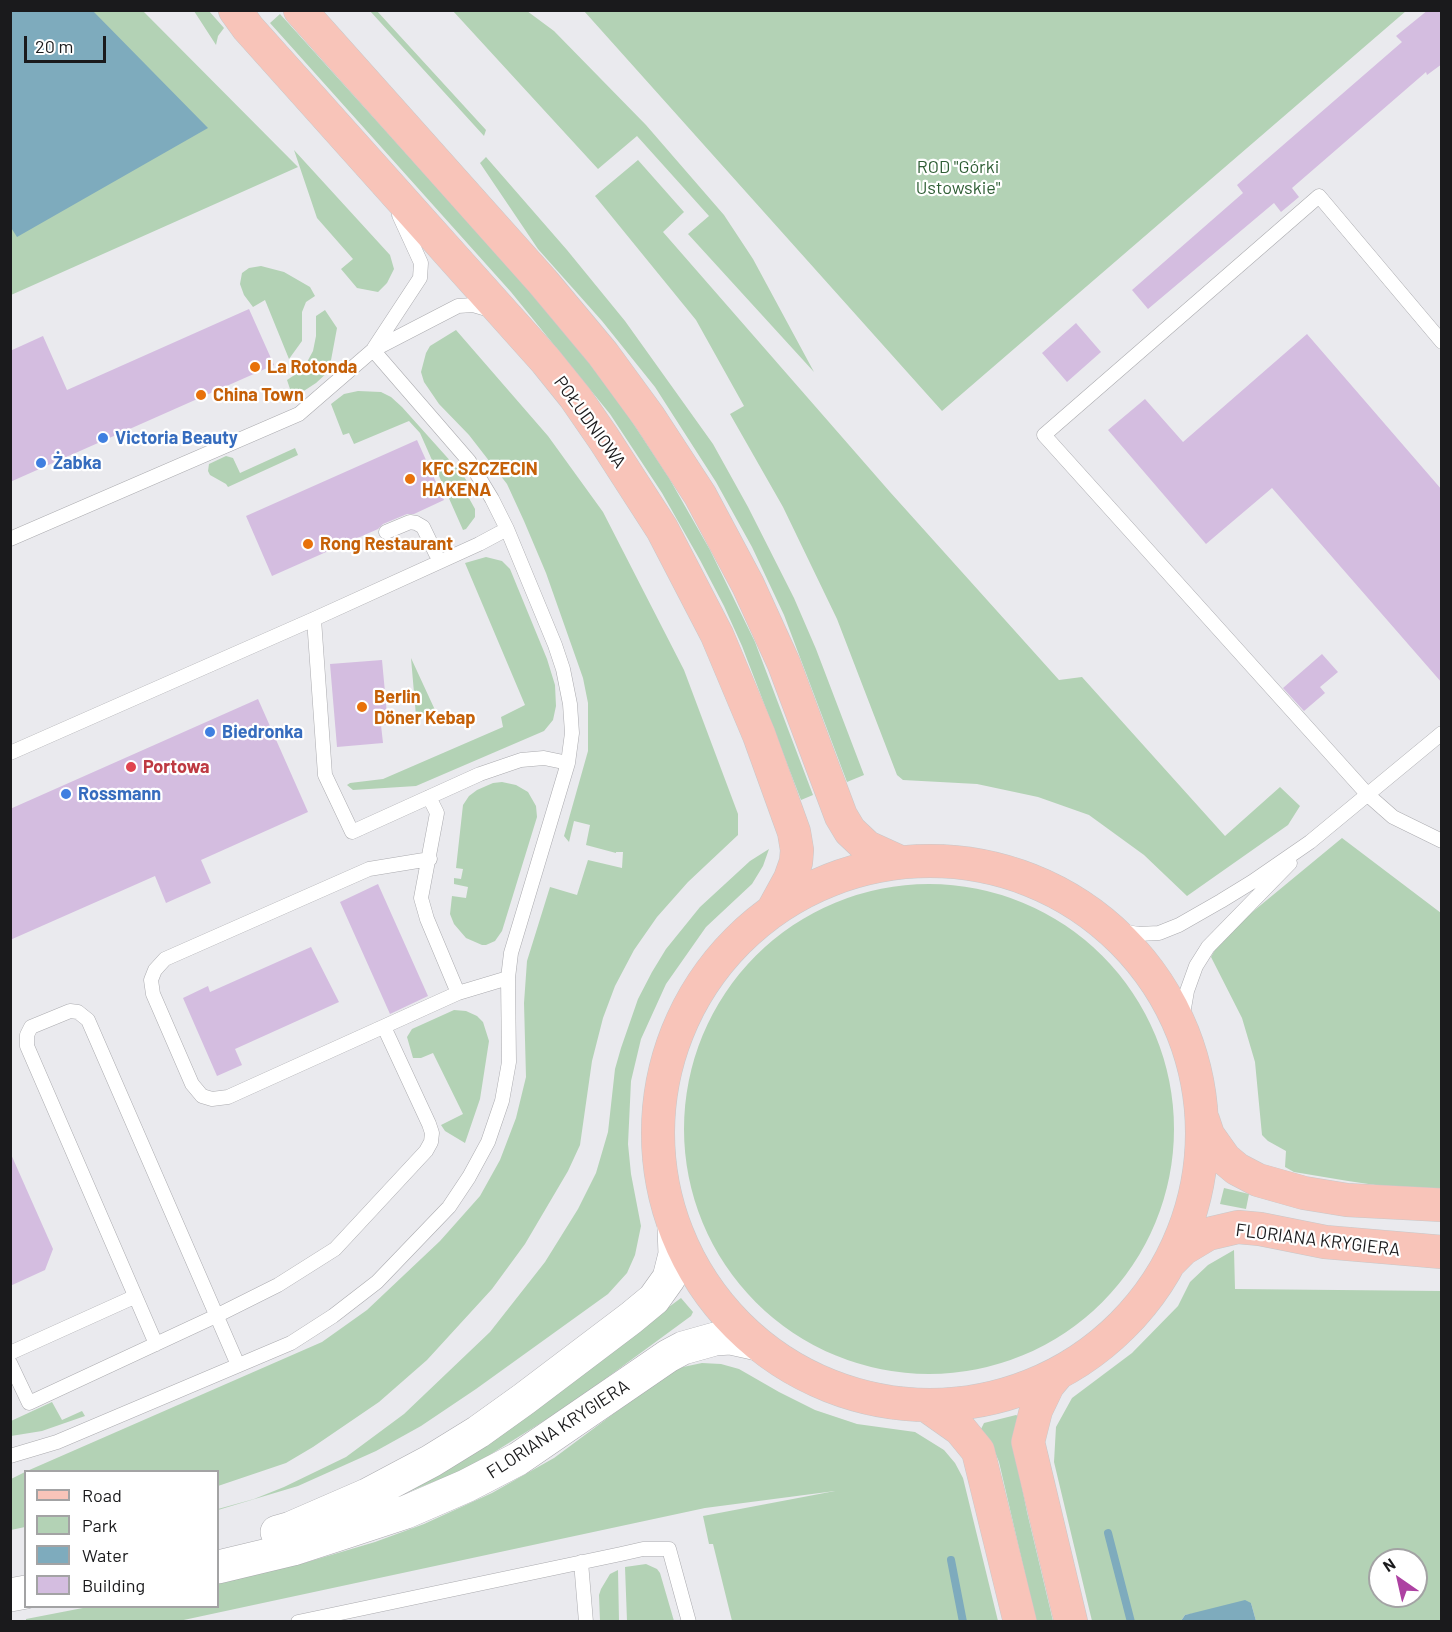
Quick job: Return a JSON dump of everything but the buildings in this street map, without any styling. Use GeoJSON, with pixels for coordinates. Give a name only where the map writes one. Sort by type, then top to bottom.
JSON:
{"type":"FeatureCollection","features":[{"type":"Feature","properties":{"kind":"main road","name":"POŁUDNIOWA"},"geometry":{"type":"LineString","coordinates":[[235,10],[248,28],[519,330],[575,397],[631,479],[686,573],[722,645],[759,735],[794,832],[796,862],[790,879],[773,910]]}},
{"type":"Feature","properties":{"kind":"main road"},"geometry":{"type":"LineString","coordinates":[[300,10],[542,281],[603,354],[649,417],[699,495],[753,596],[784,664],[846,824],[857,839],[867,847],[880,855],[900,862]]}},
{"type":"Feature","properties":{"kind":"main road"},"geometry":{"type":"LineString","coordinates":[[922,860],[968,862],[1013,873],[1034,880],[1075,901],[1111,929],[1143,961],[1168,999],[1183,1031],[1198,1085],[1202,1118],[1202,1153],[1194,1198],[1184,1231],[1170,1262],[1130,1318],[1096,1348],[1058,1373],[1037,1383],[994,1397],[949,1404],[926,1405],[880,1401],[836,1389],[795,1370],[757,1344],[740,1329],[710,1295],[686,1256],[674,1228],[663,1191],[657,1146],[659,1101],[668,1056],[685,1013],[708,974],[738,939],[773,910],[792,898],[833,878],[877,865],[900,862],[922,860]]}},
{"type":"Feature","properties":{"kind":"main road"},"geometry":{"type":"LineString","coordinates":[[1202,1118],[1208,1135],[1225,1159],[1237,1169],[1258,1180],[1304,1193],[1347,1200],[1442,1205]]}},
{"type":"Feature","properties":{"kind":"main road","name":"FLORIANA KRYGIERA"},"geometry":{"type":"LineString","coordinates":[[1170,1262],[1183,1249],[1208,1234],[1238,1227],[1325,1242],[1442,1252]]}},
{"type":"Feature","properties":{"kind":"main road"},"geometry":{"type":"LineString","coordinates":[[1058,1373],[1048,1385],[1036,1410],[1028,1443],[1071,1622]]}},
{"type":"Feature","properties":{"kind":"main road"},"geometry":{"type":"LineString","coordinates":[[926,1405],[960,1429],[978,1451],[1020,1622]]}},
{"type":"Feature","properties":{"kind":"street"},"geometry":{"type":"LineString","coordinates":[[219,1550],[291,1528],[352,1502],[431,1461],[478,1432],[654,1299],[669,1278],[673,1265],[674,1228]]}},
{"type":"Feature","properties":{"kind":"street","name":"FLORIANA KRYGIERA"},"geometry":{"type":"LineString","coordinates":[[219,1567],[294,1549],[406,1512],[456,1491],[518,1458],[668,1356],[697,1342],[730,1338],[757,1344]]}},
{"type":"Feature","properties":{"kind":"lane"},"geometry":{"type":"LineString","coordinates":[[373,350],[420,278],[421,263],[377,171]]}},
{"type":"Feature","properties":{"kind":"lane"},"geometry":{"type":"LineString","coordinates":[[1442,342],[1319,196],[1044,435],[1368,795],[1393,817],[1442,841]]}},
{"type":"Feature","properties":{"kind":"lane"},"geometry":{"type":"LineString","coordinates":[[10,539],[299,414],[373,350],[458,306],[473,305],[493,311],[519,330]]}},
{"type":"Feature","properties":{"kind":"lane"},"geometry":{"type":"LineString","coordinates":[[10,1456],[57,1442],[291,1343],[333,1316],[377,1282],[454,1200],[488,1142],[502,1101],[509,1062],[508,978],[511,953],[568,763],[572,732],[570,704],[555,645],[507,529],[492,499],[469,460],[373,350]]}},
{"type":"Feature","properties":{"kind":"lane"},"geometry":{"type":"LineString","coordinates":[[386,532],[410,522],[416,523],[423,527],[436,554]]}},
{"type":"Feature","properties":{"kind":"lane"},"geometry":{"type":"LineString","coordinates":[[10,753],[314,619],[507,529]]}},
{"type":"Feature","properties":{"kind":"lane"},"geometry":{"type":"LineString","coordinates":[[314,619],[326,775],[352,832],[480,774],[521,760],[544,758],[568,763]]}},
{"type":"Feature","properties":{"kind":"lane"},"geometry":{"type":"LineString","coordinates":[[1111,929],[1138,934],[1169,930],[1252,882],[1310,842],[1442,733]]}},
{"type":"Feature","properties":{"kind":"lane"},"geometry":{"type":"LineString","coordinates":[[429,797],[437,813],[421,898],[427,919],[458,993]]}},
{"type":"Feature","properties":{"kind":"lane"},"geometry":{"type":"LineString","coordinates":[[1183,1031],[1187,991],[1196,966],[1208,947],[1218,934],[1261,894],[1310,842]]}},
{"type":"Feature","properties":{"kind":"lane"},"geometry":{"type":"LineString","coordinates":[[430,859],[369,869],[165,959],[155,970],[151,980],[153,994],[192,1084],[202,1096],[212,1099],[228,1097],[458,993],[508,978]]}},
{"type":"Feature","properties":{"kind":"lane"},"geometry":{"type":"LineString","coordinates":[[156,1344],[27,1046],[27,1035],[31,1027],[69,1011],[78,1012],[88,1020],[238,1365]]}},
{"type":"Feature","properties":{"kind":"lane"},"geometry":{"type":"LineString","coordinates":[[10,1363],[29,1402],[278,1285],[335,1249],[426,1151],[431,1142],[432,1133],[429,1124],[384,1027]]}},
{"type":"Feature","properties":{"kind":"lane"},"geometry":{"type":"LineString","coordinates":[[10,1353],[134,1297]]}},
{"type":"Feature","properties":{"kind":"lane"},"geometry":{"type":"LineString","coordinates":[[298,1622],[643,1549],[669,1549],[688,1622]]}},
{"type":"Feature","properties":{"kind":"lane"},"geometry":{"type":"LineString","coordinates":[[581,1562],[586,1622]]}},
{"type":"Feature","properties":{"kind":"green space"},"geometry":{"type":"Polygon","coordinates":[[[11,11],[143,11],[298,167],[11,295],[11,11]]]}},
{"type":"Feature","properties":{"kind":"green space"},"geometry":{"type":"Polygon","coordinates":[[[194,11],[209,11],[224,28],[218,36],[216,45],[194,11]]]}},
{"type":"Feature","properties":{"kind":"green space"},"geometry":{"type":"Polygon","coordinates":[[[370,11],[377,11],[486,130],[484,136],[370,11]]]}},
{"type":"Feature","properties":{"kind":"green space"},"geometry":{"type":"Polygon","coordinates":[[[453,11],[527,11],[554,31],[646,125],[724,215],[753,259],[814,372],[688,234],[709,216],[637,136],[598,169],[453,11]]]}},
{"type":"Feature","properties":{"kind":"green space","name":"ROD \"Górki Ustowskie\""},"geometry":{"type":"Polygon","coordinates":[[[584,11],[1406,11],[942,411],[584,11]]]}},
{"type":"Feature","properties":{"kind":"green space"},"geometry":{"type":"Polygon","coordinates":[[[280,14],[514,273],[573,342],[619,402],[669,478],[710,550],[755,642],[813,795],[801,800],[742,646],[724,606],[662,493],[610,414],[511,292],[270,23],[280,14]]]}},
{"type":"Feature","properties":{"kind":"green space"},"geometry":{"type":"Polygon","coordinates":[[[294,150],[390,255],[394,269],[387,283],[378,292],[357,288],[341,269],[353,259],[317,218],[294,150]]]}},
{"type":"Feature","properties":{"kind":"green space"},"geometry":{"type":"Polygon","coordinates":[[[486,157],[625,321],[713,444],[794,598],[864,775],[847,782],[784,615],[752,547],[716,482],[655,387],[602,321],[538,249],[480,163],[486,157]]]}},
{"type":"Feature","properties":{"kind":"green space"},"geometry":{"type":"Polygon","coordinates":[[[638,160],[684,212],[663,232],[890,492],[1059,680],[1082,677],[1225,836],[1280,787],[1300,806],[1288,825],[1187,896],[1144,855],[1089,815],[1038,797],[977,784],[903,780],[897,775],[837,619],[783,507],[730,414],[744,406],[696,320],[595,196],[638,160]]]}},
{"type":"Feature","properties":{"kind":"green space"},"geometry":{"type":"Polygon","coordinates":[[[261,266],[284,272],[310,287],[315,296],[306,302],[302,312],[302,341],[289,359],[265,300],[253,307],[244,295],[240,284],[242,273],[249,268],[261,266]]]}},
{"type":"Feature","properties":{"kind":"green space"},"geometry":{"type":"Polygon","coordinates":[[[325,310],[337,328],[329,371],[316,383],[293,398],[287,380],[306,364],[313,351],[316,316],[325,310]]]}},
{"type":"Feature","properties":{"kind":"green space"},"geometry":{"type":"Polygon","coordinates":[[[456,330],[548,436],[603,512],[684,670],[738,814],[738,835],[688,882],[657,917],[634,950],[615,986],[603,1018],[592,1061],[580,1145],[568,1171],[525,1244],[492,1289],[427,1360],[379,1402],[313,1447],[286,1463],[219,1486],[219,1470],[29,1470],[322,1342],[367,1310],[440,1241],[480,1196],[500,1160],[516,1118],[526,1077],[524,1003],[527,961],[550,887],[577,895],[588,860],[622,868],[623,852],[616,853],[586,845],[590,825],[574,821],[569,842],[564,836],[588,751],[588,703],[583,678],[546,573],[507,484],[469,435],[439,404],[424,382],[421,372],[430,346],[456,330]]]}},
{"type":"Feature","properties":{"kind":"green space"},"geometry":{"type":"Polygon","coordinates":[[[358,391],[381,392],[391,397],[462,474],[471,487],[465,491],[475,509],[475,517],[466,529],[463,530],[420,433],[409,421],[354,444],[349,433],[343,435],[331,404],[344,394],[358,391]]]}},
{"type":"Feature","properties":{"kind":"green space"},"geometry":{"type":"Polygon","coordinates":[[[295,448],[298,455],[228,487],[210,475],[208,471],[209,464],[226,456],[233,458],[240,473],[295,448]]]}},
{"type":"Feature","properties":{"kind":"green space"},"geometry":{"type":"Polygon","coordinates":[[[486,557],[502,561],[510,569],[547,659],[555,685],[556,706],[553,720],[544,731],[416,786],[353,790],[347,785],[383,779],[503,727],[501,717],[525,705],[465,563],[486,557]]]}},
{"type":"Feature","properties":{"kind":"green space"},"geometry":{"type":"Polygon","coordinates":[[[411,658],[435,710],[416,718],[416,716],[411,658]]]}},
{"type":"Feature","properties":{"kind":"green space"},"geometry":{"type":"Polygon","coordinates":[[[502,782],[516,785],[528,792],[536,806],[537,817],[502,931],[495,941],[482,945],[466,938],[454,924],[450,914],[452,896],[466,898],[468,887],[454,884],[454,878],[461,879],[463,869],[456,868],[463,805],[477,790],[502,782]]]}},
{"type":"Feature","properties":{"kind":"green space"},"geometry":{"type":"Polygon","coordinates":[[[1342,838],[1441,913],[1441,1189],[1389,1187],[1294,1172],[1285,1167],[1286,1151],[1262,1135],[1255,1062],[1242,1018],[1211,957],[1220,941],[1233,928],[1342,838]]]}},
{"type":"Feature","properties":{"kind":"green space"},"geometry":{"type":"Polygon","coordinates":[[[769,849],[763,866],[752,884],[706,927],[666,984],[641,1039],[631,1081],[628,1144],[641,1226],[635,1255],[627,1273],[608,1294],[421,1426],[376,1451],[298,1486],[219,1510],[284,1487],[346,1457],[404,1414],[490,1332],[545,1262],[578,1209],[596,1173],[608,1132],[615,1069],[638,999],[652,972],[666,949],[700,907],[750,861],[769,849]]]}},
{"type":"Feature","properties":{"kind":"green space"},"geometry":{"type":"Polygon","coordinates":[[[929,884],[977,889],[1023,903],[1065,926],[1102,956],[1132,993],[1155,1035],[1169,1081],[1174,1129],[1169,1177],[1155,1223],[1132,1265],[1102,1302],[1065,1332],[1023,1355],[977,1369],[929,1374],[881,1369],[835,1355],[793,1332],[756,1302],[726,1265],[703,1223],[689,1177],[684,1129],[689,1081],[703,1035],[726,993],[756,956],[793,926],[835,903],[881,889],[929,884]]]}},
{"type":"Feature","properties":{"kind":"green space"},"geometry":{"type":"Polygon","coordinates":[[[454,1010],[466,1011],[477,1016],[483,1022],[489,1041],[480,1099],[465,1143],[445,1131],[441,1125],[463,1114],[433,1053],[421,1058],[413,1058],[407,1037],[412,1029],[454,1010]]]}},
{"type":"Feature","properties":{"kind":"green space"},"geometry":{"type":"Polygon","coordinates":[[[1224,1188],[1249,1194],[1246,1209],[1220,1204],[1224,1188]]]}},
{"type":"Feature","properties":{"kind":"green space"},"geometry":{"type":"Polygon","coordinates":[[[1234,1250],[1235,1289],[1441,1291],[1441,1621],[1256,1621],[1251,1603],[1185,1615],[1181,1621],[1092,1621],[1054,1462],[1056,1427],[1072,1398],[1132,1353],[1178,1306],[1190,1282],[1208,1265],[1234,1250]]]}},
{"type":"Feature","properties":{"kind":"green space"},"geometry":{"type":"Polygon","coordinates":[[[681,1298],[693,1312],[691,1316],[571,1404],[488,1456],[458,1472],[406,1493],[539,1403],[681,1298]]]}},
{"type":"Feature","properties":{"kind":"green space"},"geometry":{"type":"Polygon","coordinates":[[[702,1363],[721,1364],[739,1369],[815,1410],[857,1424],[915,1432],[944,1450],[955,1463],[963,1478],[998,1621],[732,1621],[713,1544],[709,1544],[703,1516],[835,1491],[705,1508],[179,1621],[26,1622],[26,1619],[83,1608],[219,1608],[219,1581],[304,1563],[375,1542],[424,1524],[492,1493],[554,1458],[667,1374],[683,1367],[702,1363]]]}},
{"type":"Feature","properties":{"kind":"green space"},"geometry":{"type":"Polygon","coordinates":[[[52,1402],[62,1420],[82,1411],[85,1416],[42,1431],[11,1436],[11,1421],[52,1402]]]}},
{"type":"Feature","properties":{"kind":"green space"},"geometry":{"type":"Polygon","coordinates":[[[1018,1416],[1016,1458],[1053,1621],[1036,1621],[999,1462],[993,1447],[981,1429],[984,1423],[1018,1416]]]}},
{"type":"Feature","properties":{"kind":"green space"},"geometry":{"type":"Polygon","coordinates":[[[24,1472],[24,1527],[11,1530],[11,1479],[24,1472]]]}},
{"type":"Feature","properties":{"kind":"green space"},"geometry":{"type":"Polygon","coordinates":[[[646,1564],[660,1573],[674,1621],[627,1621],[625,1567],[646,1564]]]}},
{"type":"Feature","properties":{"kind":"green space"},"geometry":{"type":"Polygon","coordinates":[[[618,1570],[619,1621],[600,1621],[599,1595],[601,1589],[610,1574],[618,1570]]]}},
{"type":"Feature","properties":{"kind":"water"},"geometry":{"type":"Polygon","coordinates":[[[11,10],[93,11],[208,128],[17,237],[10,226],[11,10]]]}},
{"type":"Feature","properties":{"kind":"water"},"geometry":{"type":"Polygon","coordinates":[[[1245,1600],[1251,1603],[1256,1621],[1181,1621],[1185,1615],[1245,1600]]]}},
{"type":"Feature","properties":{"kind":"waterway"},"geometry":{"type":"LineString","coordinates":[[1108,1533],[1131,1622]]}},
{"type":"Feature","properties":{"kind":"waterway"},"geometry":{"type":"LineString","coordinates":[[951,1560],[963,1622]]}},
{"type":"Feature","properties":{"kind":"place","name":"La Rotonda"},"geometry":{"type":"Point","coordinates":[255,367]}},
{"type":"Feature","properties":{"kind":"place","name":"China Town"},"geometry":{"type":"Point","coordinates":[201,395]}},
{"type":"Feature","properties":{"kind":"place","name":"Victoria Beauty"},"geometry":{"type":"Point","coordinates":[103,438]}},
{"type":"Feature","properties":{"kind":"place","name":"Żabka"},"geometry":{"type":"Point","coordinates":[41,463]}},
{"type":"Feature","properties":{"kind":"place","name":"KFC SZCZECIN HAKENA"},"geometry":{"type":"Point","coordinates":[410,479]}},
{"type":"Feature","properties":{"kind":"place","name":"Rong Restaurant"},"geometry":{"type":"Point","coordinates":[308,544]}},
{"type":"Feature","properties":{"kind":"place","name":"Berlin Döner Kebap"},"geometry":{"type":"Point","coordinates":[362,707]}},
{"type":"Feature","properties":{"kind":"place","name":"Biedronka"},"geometry":{"type":"Point","coordinates":[210,732]}},
{"type":"Feature","properties":{"kind":"place","name":"Portowa"},"geometry":{"type":"Point","coordinates":[131,767]}},
{"type":"Feature","properties":{"kind":"place","name":"Rossmann"},"geometry":{"type":"Point","coordinates":[66,794]}}]}
